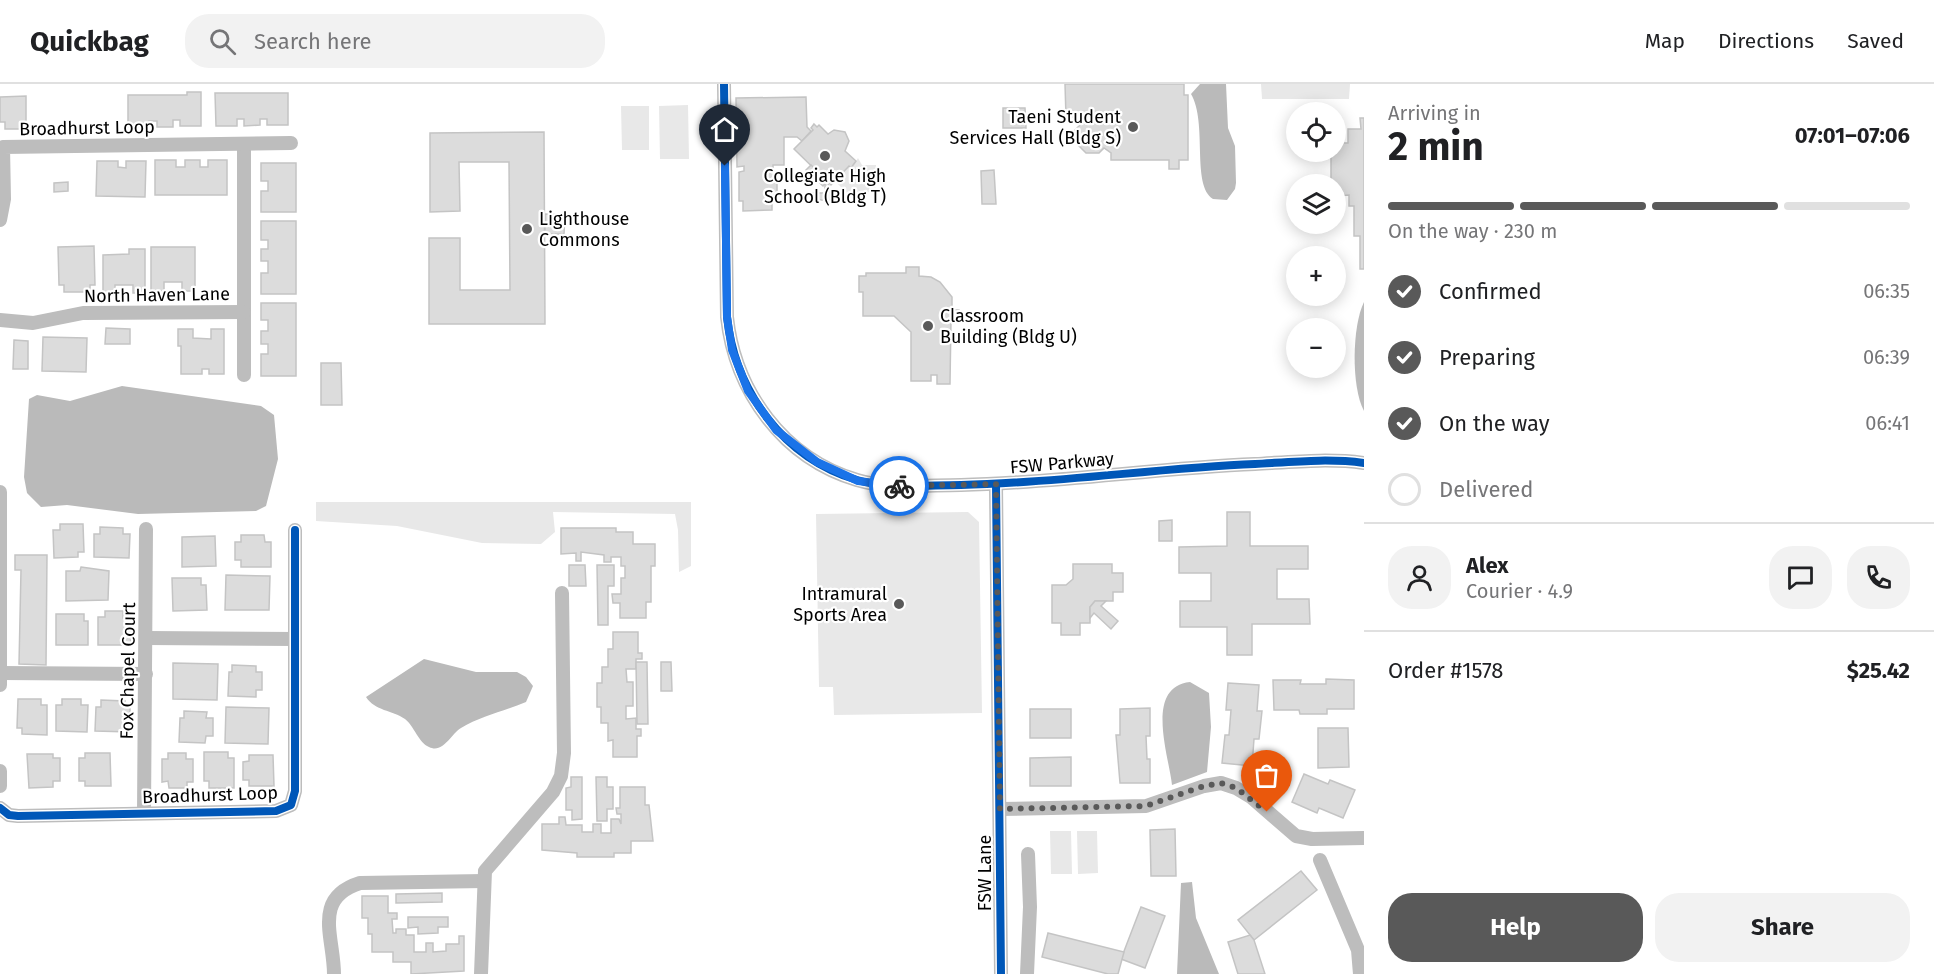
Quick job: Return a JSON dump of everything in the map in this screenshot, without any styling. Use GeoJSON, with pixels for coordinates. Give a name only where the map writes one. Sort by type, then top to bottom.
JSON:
{"type":"FeatureCollection","features":[{"type":"Feature","properties":{"kind":"street","name":"FSW Parkway"},"geometry":{"type":"LineString","coordinates":[[724,84],[727,317],[736,364],[756,404],[776,430],[800,451],[836,472],[858,481],[900,486],[996,484],[1186,467],[1325,461],[1364,463]]}},
{"type":"Feature","properties":{"kind":"street","name":"Broadhurst Loop"},"geometry":{"type":"LineString","coordinates":[[0,220],[4,199],[2,147],[291,143]]}},
{"type":"Feature","properties":{"kind":"street"},"geometry":{"type":"LineString","coordinates":[[244,144],[244,375]]}},
{"type":"Feature","properties":{"kind":"street","name":"North Haven Lane"},"geometry":{"type":"LineString","coordinates":[[0,320],[33,322],[82,313],[244,312]]}},
{"type":"Feature","properties":{"kind":"street","name":"FSW Lane"},"geometry":{"type":"LineString","coordinates":[[996,484],[1001,974]]}},
{"type":"Feature","properties":{"kind":"street"},"geometry":{"type":"LineString","coordinates":[[0,492],[0,685]]}},
{"type":"Feature","properties":{"kind":"street","name":"Fox Chapel Court"},"geometry":{"type":"LineString","coordinates":[[144,813],[146,530]]}},
{"type":"Feature","properties":{"kind":"street","name":"Broadhurst Loop"},"geometry":{"type":"LineString","coordinates":[[0,808],[9,815],[18,816],[276,811],[291,805],[296,791],[295,530]]}},
{"type":"Feature","properties":{"kind":"street"},"geometry":{"type":"LineString","coordinates":[[481,974],[485,871],[494,858],[541,808],[561,776],[564,753],[562,593]]}},
{"type":"Feature","properties":{"kind":"street"},"geometry":{"type":"LineString","coordinates":[[147,639],[295,639]]}},
{"type":"Feature","properties":{"kind":"street"},"geometry":{"type":"LineString","coordinates":[[1,673],[146,674]]}},
{"type":"Feature","properties":{"kind":"street"},"geometry":{"type":"LineString","coordinates":[[0,771],[0,786]]}},
{"type":"Feature","properties":{"kind":"street"},"geometry":{"type":"LineString","coordinates":[[1000,809],[1146,806],[1204,786],[1221,783],[1236,788],[1251,797],[1296,836],[1312,839],[1364,838]]}},
{"type":"Feature","properties":{"kind":"street"},"geometry":{"type":"LineString","coordinates":[[1027,974],[1028,854]]}},
{"type":"Feature","properties":{"kind":"street"},"geometry":{"type":"LineString","coordinates":[[1320,860],[1358,950],[1360,974]]}},
{"type":"Feature","properties":{"kind":"street"},"geometry":{"type":"LineString","coordinates":[[334,974],[329,916],[331,906],[342,891],[360,883],[484,881]]}},
{"type":"Feature","properties":{"kind":"shaded area"},"geometry":{"type":"Polygon","coordinates":[[[1200,84],[1226,84],[1228,128],[1235,146],[1236,183],[1235,189],[1227,200],[1213,199],[1206,192],[1203,181],[1199,121],[1191,94],[1200,84]]]}},
{"type":"Feature","properties":{"kind":"shaded area"},"geometry":{"type":"Polygon","coordinates":[[[1261,84],[1350,84],[1349,99],[1262,99],[1261,84]]]}},
{"type":"Feature","properties":{"kind":"shaded area"},"geometry":{"type":"Polygon","coordinates":[[[688,105],[689,159],[660,159],[659,106],[688,105]]]}},
{"type":"Feature","properties":{"kind":"shaded area"},"geometry":{"type":"Polygon","coordinates":[[[621,106],[649,106],[649,150],[622,150],[621,106]]]}},
{"type":"Feature","properties":{"kind":"shaded area"},"geometry":{"type":"Polygon","coordinates":[[[858,158],[862,165],[876,165],[876,187],[872,192],[847,193],[835,181],[849,166],[852,168],[858,158]]]}},
{"type":"Feature","properties":{"kind":"shaded area"},"geometry":{"type":"Polygon","coordinates":[[[1364,302],[1364,411],[1355,372],[1355,341],[1364,302]]]}},
{"type":"Feature","properties":{"kind":"shaded area"},"geometry":{"type":"Polygon","coordinates":[[[122,386],[261,406],[274,415],[278,459],[266,506],[256,511],[138,514],[67,505],[41,507],[27,493],[24,477],[29,399],[37,395],[70,401],[122,386]]]}},
{"type":"Feature","properties":{"kind":"shaded area"},"geometry":{"type":"Polygon","coordinates":[[[316,502],[691,502],[691,566],[679,572],[678,530],[675,514],[553,512],[555,532],[541,544],[482,543],[397,526],[316,521],[316,502]]]}},
{"type":"Feature","properties":{"kind":"shaded area","name":"Intramural Sports Area"},"geometry":{"type":"Polygon","coordinates":[[[968,512],[979,522],[982,713],[834,715],[833,687],[819,687],[816,514],[968,512]]]}},
{"type":"Feature","properties":{"kind":"shaded area"},"geometry":{"type":"Polygon","coordinates":[[[424,659],[476,672],[517,672],[526,677],[533,686],[526,702],[461,728],[443,746],[429,747],[422,742],[405,719],[379,708],[366,697],[424,659]]]}},
{"type":"Feature","properties":{"kind":"shaded area"},"geometry":{"type":"Polygon","coordinates":[[[1190,682],[1209,693],[1211,727],[1207,772],[1172,785],[1164,741],[1163,709],[1167,696],[1176,687],[1190,682]]]}},
{"type":"Feature","properties":{"kind":"shaded area"},"geometry":{"type":"Polygon","coordinates":[[[1050,831],[1071,831],[1072,874],[1051,874],[1050,831]]]}},
{"type":"Feature","properties":{"kind":"shaded area"},"geometry":{"type":"Polygon","coordinates":[[[1077,831],[1097,831],[1098,873],[1078,874],[1077,831]]]}},
{"type":"Feature","properties":{"kind":"shaded area"},"geometry":{"type":"Polygon","coordinates":[[[1192,882],[1196,918],[1219,974],[1177,974],[1181,883],[1192,882]]]}},
{"type":"Feature","properties":{"kind":"building","name":"Taeni Student Services Hall (Bldg S)"},"geometry":{"type":"Polygon","coordinates":[[[1065,84],[1184,84],[1184,95],[1188,95],[1188,160],[1179,160],[1179,169],[1169,169],[1169,160],[1111,160],[1111,153],[1104,148],[1099,153],[1086,153],[1076,143],[1075,130],[1081,124],[1074,117],[1066,117],[1065,84]]]}},
{"type":"Feature","properties":{"kind":"building"},"geometry":{"type":"Polygon","coordinates":[[[187,92],[201,92],[201,126],[180,126],[180,120],[173,120],[173,127],[157,127],[157,121],[149,121],[149,127],[128,127],[128,95],[187,95],[187,92]]]}},
{"type":"Feature","properties":{"kind":"building"},"geometry":{"type":"Polygon","coordinates":[[[215,93],[288,93],[288,125],[267,125],[267,119],[260,119],[260,125],[244,126],[244,119],[237,119],[237,126],[216,126],[215,93]]]}},
{"type":"Feature","properties":{"kind":"building"},"geometry":{"type":"Polygon","coordinates":[[[26,96],[26,129],[5,129],[5,122],[0,122],[0,97],[26,96]]]}},
{"type":"Feature","properties":{"kind":"building"},"geometry":{"type":"Polygon","coordinates":[[[806,97],[807,127],[811,131],[802,141],[797,137],[784,137],[784,165],[773,165],[773,172],[777,172],[777,198],[772,199],[772,210],[743,211],[743,201],[739,201],[739,172],[744,171],[744,166],[737,167],[736,98],[806,97]]]}},
{"type":"Feature","properties":{"kind":"building"},"geometry":{"type":"Polygon","coordinates":[[[1003,108],[1025,108],[1026,128],[1003,128],[1003,108]]]}},
{"type":"Feature","properties":{"kind":"building"},"geometry":{"type":"Polygon","coordinates":[[[1360,118],[1364,118],[1364,269],[1360,269],[1360,236],[1354,236],[1354,206],[1349,206],[1349,195],[1346,195],[1346,174],[1331,174],[1331,162],[1346,162],[1348,129],[1361,129],[1360,118]]]}},
{"type":"Feature","properties":{"kind":"building","name":"Collegiate High School (Bldg T)"},"geometry":{"type":"Polygon","coordinates":[[[814,124],[817,127],[819,125],[828,134],[834,130],[845,132],[849,141],[845,151],[856,161],[831,185],[794,149],[813,130],[811,128],[814,124]]]}},
{"type":"Feature","properties":{"kind":"building","name":"Lighthouse Commons"},"geometry":{"type":"Polygon","coordinates":[[[544,132],[545,324],[429,324],[429,238],[460,238],[460,290],[510,290],[509,162],[459,162],[460,211],[430,212],[430,133],[544,132]]]}},
{"type":"Feature","properties":{"kind":"building"},"geometry":{"type":"Polygon","coordinates":[[[155,160],[176,160],[176,167],[185,167],[185,160],[200,160],[200,167],[208,167],[208,160],[227,160],[227,195],[155,195],[155,160]]]}},
{"type":"Feature","properties":{"kind":"building"},"geometry":{"type":"Polygon","coordinates":[[[97,161],[118,161],[118,167],[126,168],[126,161],[146,161],[145,197],[96,196],[97,161]]]}},
{"type":"Feature","properties":{"kind":"building"},"geometry":{"type":"Polygon","coordinates":[[[261,163],[296,163],[296,212],[261,212],[261,191],[268,191],[268,181],[261,181],[261,163]]]}},
{"type":"Feature","properties":{"kind":"building"},"geometry":{"type":"Polygon","coordinates":[[[811,165],[828,181],[823,186],[806,170],[811,165]]]}},
{"type":"Feature","properties":{"kind":"building"},"geometry":{"type":"Polygon","coordinates":[[[994,170],[996,204],[982,204],[981,171],[994,170]]]}},
{"type":"Feature","properties":{"kind":"building"},"geometry":{"type":"Polygon","coordinates":[[[828,181],[830,193],[844,192],[844,200],[810,200],[810,193],[825,193],[825,184],[828,181]]]}},
{"type":"Feature","properties":{"kind":"building"},"geometry":{"type":"Polygon","coordinates":[[[68,182],[68,191],[54,192],[54,183],[68,182]]]}},
{"type":"Feature","properties":{"kind":"building"},"geometry":{"type":"Polygon","coordinates":[[[545,214],[565,215],[564,234],[545,234],[545,214]]]}},
{"type":"Feature","properties":{"kind":"building"},"geometry":{"type":"Polygon","coordinates":[[[261,221],[296,221],[296,294],[261,294],[261,273],[268,273],[268,261],[261,261],[261,249],[268,249],[268,240],[261,240],[261,221]]]}},
{"type":"Feature","properties":{"kind":"building"},"geometry":{"type":"Polygon","coordinates":[[[94,246],[95,285],[90,285],[90,292],[64,292],[64,285],[59,285],[58,247],[94,246]]]}},
{"type":"Feature","properties":{"kind":"building"},"geometry":{"type":"Polygon","coordinates":[[[151,247],[195,247],[195,291],[182,291],[182,282],[164,282],[164,291],[151,291],[151,247]]]}},
{"type":"Feature","properties":{"kind":"building"},"geometry":{"type":"Polygon","coordinates":[[[129,249],[145,249],[145,293],[133,293],[133,285],[115,285],[115,294],[103,294],[103,255],[129,254],[129,249]]]}},
{"type":"Feature","properties":{"kind":"building","name":"Classroom Building (Bldg U)"},"geometry":{"type":"Polygon","coordinates":[[[906,267],[919,267],[919,276],[931,277],[940,282],[952,297],[952,310],[959,310],[959,320],[951,320],[950,384],[937,384],[937,375],[931,375],[931,381],[911,381],[911,332],[894,316],[863,316],[863,292],[859,292],[859,276],[866,276],[866,273],[906,273],[906,267]]]}},
{"type":"Feature","properties":{"kind":"building"},"geometry":{"type":"Polygon","coordinates":[[[261,303],[296,303],[296,376],[261,376],[261,354],[268,354],[268,344],[261,344],[261,331],[268,331],[268,320],[261,320],[261,303]]]}},
{"type":"Feature","properties":{"kind":"building"},"geometry":{"type":"Polygon","coordinates":[[[106,328],[130,329],[130,344],[105,344],[106,328]]]}},
{"type":"Feature","properties":{"kind":"building"},"geometry":{"type":"Polygon","coordinates":[[[178,329],[193,329],[193,338],[211,339],[211,329],[224,329],[224,374],[209,374],[209,369],[202,369],[202,374],[181,374],[181,346],[178,346],[178,329]]]}},
{"type":"Feature","properties":{"kind":"building"},"geometry":{"type":"Polygon","coordinates":[[[43,337],[87,338],[86,372],[42,371],[43,337]]]}},
{"type":"Feature","properties":{"kind":"building"},"geometry":{"type":"Polygon","coordinates":[[[14,340],[28,341],[28,369],[13,369],[14,340]]]}},
{"type":"Feature","properties":{"kind":"building"},"geometry":{"type":"Polygon","coordinates":[[[321,363],[341,363],[342,405],[321,405],[321,363]]]}},
{"type":"Feature","properties":{"kind":"building"},"geometry":{"type":"Polygon","coordinates":[[[1227,512],[1250,512],[1250,546],[1308,546],[1308,569],[1277,569],[1277,599],[1309,599],[1310,624],[1252,624],[1252,655],[1227,655],[1227,627],[1180,627],[1180,601],[1211,601],[1211,573],[1179,573],[1179,547],[1227,546],[1227,512]]]}},
{"type":"Feature","properties":{"kind":"building"},"geometry":{"type":"Polygon","coordinates":[[[1172,520],[1172,541],[1159,541],[1159,521],[1172,520]]]}},
{"type":"Feature","properties":{"kind":"building"},"geometry":{"type":"Polygon","coordinates":[[[60,524],[83,524],[84,552],[78,552],[78,557],[54,558],[53,530],[60,530],[60,524]]]}},
{"type":"Feature","properties":{"kind":"building"},"geometry":{"type":"Polygon","coordinates":[[[100,527],[123,528],[123,534],[130,534],[129,558],[94,557],[94,534],[100,534],[100,527]]]}},
{"type":"Feature","properties":{"kind":"building"},"geometry":{"type":"Polygon","coordinates":[[[561,528],[616,528],[616,532],[633,532],[633,544],[655,544],[655,566],[651,566],[651,602],[646,602],[646,618],[620,618],[620,603],[613,603],[612,594],[621,594],[621,578],[625,578],[625,566],[621,566],[621,557],[611,557],[611,562],[604,562],[604,555],[581,552],[581,561],[576,561],[576,553],[561,554],[561,528]]]}},
{"type":"Feature","properties":{"kind":"building"},"geometry":{"type":"Polygon","coordinates":[[[241,535],[264,535],[265,542],[271,542],[271,567],[241,567],[241,560],[235,560],[235,542],[241,542],[241,535]]]}},
{"type":"Feature","properties":{"kind":"building"},"geometry":{"type":"Polygon","coordinates":[[[215,536],[216,566],[182,567],[182,537],[215,536]]]}},
{"type":"Feature","properties":{"kind":"building"},"geometry":{"type":"Polygon","coordinates":[[[15,555],[47,555],[46,665],[19,664],[21,570],[15,570],[15,555]]]}},
{"type":"Feature","properties":{"kind":"building"},"geometry":{"type":"Polygon","coordinates":[[[1073,564],[1112,564],[1112,573],[1123,573],[1123,592],[1113,592],[1113,601],[1095,601],[1090,607],[1090,623],[1080,623],[1080,635],[1061,635],[1061,623],[1052,623],[1052,585],[1066,585],[1073,579],[1073,564]]]}},
{"type":"Feature","properties":{"kind":"building"},"geometry":{"type":"Polygon","coordinates":[[[569,565],[585,565],[586,586],[569,586],[569,565]]]}},
{"type":"Feature","properties":{"kind":"building"},"geometry":{"type":"Polygon","coordinates":[[[597,565],[614,565],[614,586],[608,586],[608,625],[598,625],[597,565]]]}},
{"type":"Feature","properties":{"kind":"building"},"geometry":{"type":"Polygon","coordinates":[[[81,567],[109,571],[108,600],[66,601],[66,571],[80,571],[81,567]]]}},
{"type":"Feature","properties":{"kind":"building"},"geometry":{"type":"Polygon","coordinates":[[[226,575],[270,576],[269,610],[225,610],[226,575]]]}},
{"type":"Feature","properties":{"kind":"building"},"geometry":{"type":"Polygon","coordinates":[[[172,578],[201,578],[201,585],[206,585],[207,610],[173,611],[172,578]]]}},
{"type":"Feature","properties":{"kind":"building"},"geometry":{"type":"Polygon","coordinates":[[[1095,601],[1106,601],[1101,606],[1118,621],[1111,629],[1094,613],[1090,618],[1090,607],[1095,601]]]}},
{"type":"Feature","properties":{"kind":"building"},"geometry":{"type":"Polygon","coordinates":[[[105,611],[123,611],[123,618],[129,618],[131,645],[98,645],[98,617],[105,617],[105,611]]]}},
{"type":"Feature","properties":{"kind":"building"},"geometry":{"type":"Polygon","coordinates":[[[56,614],[84,614],[84,621],[88,621],[88,645],[56,645],[56,614]]]}},
{"type":"Feature","properties":{"kind":"building"},"geometry":{"type":"Polygon","coordinates":[[[613,632],[638,632],[638,653],[642,653],[642,659],[636,659],[636,669],[626,669],[627,682],[633,682],[633,706],[626,706],[626,719],[636,718],[636,729],[641,729],[641,736],[637,736],[637,757],[613,757],[613,740],[608,741],[608,723],[601,723],[601,707],[597,707],[597,683],[602,683],[602,667],[608,667],[608,649],[613,649],[613,632]]]}},
{"type":"Feature","properties":{"kind":"building"},"geometry":{"type":"Polygon","coordinates":[[[636,662],[647,662],[648,724],[637,724],[636,662]]]}},
{"type":"Feature","properties":{"kind":"building"},"geometry":{"type":"Polygon","coordinates":[[[661,662],[671,662],[672,691],[661,691],[661,662]]]}},
{"type":"Feature","properties":{"kind":"building"},"geometry":{"type":"Polygon","coordinates":[[[173,663],[218,664],[217,700],[173,699],[173,663]]]}},
{"type":"Feature","properties":{"kind":"building"},"geometry":{"type":"Polygon","coordinates":[[[232,665],[256,666],[256,672],[262,672],[262,690],[256,690],[256,697],[228,696],[229,672],[232,672],[232,665]]]}},
{"type":"Feature","properties":{"kind":"building"},"geometry":{"type":"Polygon","coordinates":[[[1326,679],[1354,680],[1354,709],[1327,709],[1327,714],[1300,714],[1299,710],[1274,710],[1273,680],[1301,680],[1300,684],[1326,684],[1326,679]]]}},
{"type":"Feature","properties":{"kind":"building"},"geometry":{"type":"Polygon","coordinates":[[[1228,683],[1259,685],[1257,711],[1262,711],[1259,739],[1254,739],[1252,766],[1222,763],[1225,735],[1229,735],[1231,710],[1226,710],[1228,683]]]}},
{"type":"Feature","properties":{"kind":"building"},"geometry":{"type":"Polygon","coordinates":[[[18,699],[41,699],[41,705],[47,705],[47,735],[22,734],[22,728],[17,728],[18,699]]]}},
{"type":"Feature","properties":{"kind":"building"},"geometry":{"type":"Polygon","coordinates":[[[62,699],[81,699],[81,705],[88,705],[87,732],[56,731],[56,705],[62,705],[62,699]]]}},
{"type":"Feature","properties":{"kind":"building"},"geometry":{"type":"Polygon","coordinates":[[[101,700],[125,701],[124,707],[130,707],[130,732],[95,731],[96,707],[101,707],[101,700]]]}},
{"type":"Feature","properties":{"kind":"building"},"geometry":{"type":"Polygon","coordinates":[[[226,707],[269,708],[268,744],[225,743],[226,707]]]}},
{"type":"Feature","properties":{"kind":"building"},"geometry":{"type":"Polygon","coordinates":[[[1150,708],[1150,736],[1146,736],[1147,759],[1150,759],[1150,783],[1120,783],[1116,735],[1120,735],[1120,709],[1150,708]]]}},
{"type":"Feature","properties":{"kind":"building"},"geometry":{"type":"Polygon","coordinates":[[[1030,709],[1071,709],[1071,738],[1030,738],[1030,709]]]}},
{"type":"Feature","properties":{"kind":"building"},"geometry":{"type":"Polygon","coordinates":[[[184,711],[207,712],[206,718],[213,718],[213,736],[206,736],[205,743],[179,742],[180,718],[184,718],[184,711]]]}},
{"type":"Feature","properties":{"kind":"building"},"geometry":{"type":"Polygon","coordinates":[[[1318,728],[1348,728],[1349,767],[1318,768],[1318,728]]]}},
{"type":"Feature","properties":{"kind":"building"},"geometry":{"type":"Polygon","coordinates":[[[204,752],[228,752],[228,758],[234,758],[234,788],[209,788],[209,781],[204,781],[204,752]]]}},
{"type":"Feature","properties":{"kind":"building"},"geometry":{"type":"Polygon","coordinates":[[[85,753],[110,753],[111,786],[85,786],[85,781],[79,781],[79,758],[85,758],[85,753]]]}},
{"type":"Feature","properties":{"kind":"building"},"geometry":{"type":"Polygon","coordinates":[[[168,753],[186,753],[186,759],[193,759],[193,782],[187,782],[187,788],[169,788],[168,781],[162,782],[162,759],[168,759],[168,753]]]}},
{"type":"Feature","properties":{"kind":"building"},"geometry":{"type":"Polygon","coordinates":[[[27,754],[53,754],[53,758],[60,758],[60,781],[53,781],[53,787],[29,788],[27,754]]]}},
{"type":"Feature","properties":{"kind":"building"},"geometry":{"type":"Polygon","coordinates":[[[249,755],[273,755],[274,786],[249,786],[249,780],[243,780],[243,762],[249,761],[249,755]]]}},
{"type":"Feature","properties":{"kind":"building"},"geometry":{"type":"Polygon","coordinates":[[[1071,757],[1071,786],[1030,786],[1030,758],[1071,757]]]}},
{"type":"Feature","properties":{"kind":"building"},"geometry":{"type":"Polygon","coordinates":[[[1304,774],[1328,784],[1330,780],[1355,790],[1343,818],[1319,808],[1317,813],[1292,802],[1304,774]]]}},
{"type":"Feature","properties":{"kind":"building"},"geometry":{"type":"Polygon","coordinates":[[[571,777],[582,777],[582,819],[572,820],[572,810],[566,810],[566,788],[571,787],[571,777]]]}},
{"type":"Feature","properties":{"kind":"building"},"geometry":{"type":"Polygon","coordinates":[[[596,777],[607,777],[607,787],[613,787],[613,809],[607,809],[607,821],[597,821],[596,777]]]}},
{"type":"Feature","properties":{"kind":"building"},"geometry":{"type":"Polygon","coordinates":[[[620,787],[645,787],[645,805],[649,805],[653,841],[631,841],[631,853],[614,853],[614,857],[577,857],[577,853],[542,850],[542,824],[559,824],[559,817],[565,817],[566,825],[582,825],[582,832],[593,832],[593,824],[601,824],[601,833],[611,833],[611,819],[619,819],[621,824],[621,814],[617,814],[616,808],[620,808],[620,787]]]}},
{"type":"Feature","properties":{"kind":"building"},"geometry":{"type":"Polygon","coordinates":[[[1175,829],[1176,876],[1151,876],[1150,830],[1175,829]]]}},
{"type":"Feature","properties":{"kind":"building"},"geometry":{"type":"Polygon","coordinates":[[[1301,871],[1317,890],[1254,940],[1238,920],[1301,871]]]}},
{"type":"Feature","properties":{"kind":"building"},"geometry":{"type":"Polygon","coordinates":[[[442,893],[442,902],[396,903],[396,894],[442,893]]]}},
{"type":"Feature","properties":{"kind":"building"},"geometry":{"type":"Polygon","coordinates":[[[362,896],[388,896],[388,913],[397,913],[397,919],[392,919],[393,933],[396,933],[396,929],[406,929],[406,935],[414,935],[414,952],[426,952],[426,943],[433,943],[433,952],[446,951],[446,944],[459,944],[459,936],[464,936],[464,971],[411,974],[411,962],[393,962],[393,952],[372,952],[372,934],[368,934],[368,918],[362,918],[362,896]]]}},
{"type":"Feature","properties":{"kind":"building"},"geometry":{"type":"Polygon","coordinates":[[[1141,907],[1165,916],[1145,968],[1121,959],[1141,907]]]}},
{"type":"Feature","properties":{"kind":"building"},"geometry":{"type":"Polygon","coordinates":[[[408,917],[448,917],[448,927],[438,927],[438,933],[418,934],[418,927],[408,928],[408,917]]]}},
{"type":"Feature","properties":{"kind":"building"},"geometry":{"type":"Polygon","coordinates":[[[1048,933],[1124,952],[1118,974],[1108,974],[1042,957],[1048,933]]]}},
{"type":"Feature","properties":{"kind":"building"},"geometry":{"type":"Polygon","coordinates":[[[1250,935],[1254,940],[1265,974],[1238,974],[1228,942],[1250,935]]]}},
{"type":"Feature","properties":{"kind":"cycle path"},"geometry":{"type":"LineString","coordinates":[[724,84],[727,317],[732,344],[740,371],[767,418],[785,438],[807,456],[830,470],[870,483],[909,486],[998,484],[1296,461],[1364,463]]}},
{"type":"Feature","properties":{"kind":"cycle path"},"geometry":{"type":"LineString","coordinates":[[996,484],[1001,974]]}},
{"type":"Feature","properties":{"kind":"cycle path"},"geometry":{"type":"LineString","coordinates":[[0,808],[9,815],[18,816],[276,811],[291,805],[295,791],[295,530]]}},
{"type":"Feature","properties":{"kind":"way so far"},"geometry":{"type":"LineString","coordinates":[[899,486],[996,484],[1000,809],[1146,806],[1204,786],[1221,783],[1236,788],[1251,797],[1267,812]]}},
{"type":"Feature","properties":{"kind":"place","name":"Taeni Student Services Hall (Bldg S)"},"geometry":{"type":"Point","coordinates":[1133,127]}},
{"type":"Feature","properties":{"kind":"place","name":"Collegiate High School (Bldg T)"},"geometry":{"type":"Point","coordinates":[825,156]}},
{"type":"Feature","properties":{"kind":"place","name":"Lighthouse Commons"},"geometry":{"type":"Point","coordinates":[527,229]}},
{"type":"Feature","properties":{"kind":"place","name":"Classroom Building (Bldg U)"},"geometry":{"type":"Point","coordinates":[928,326]}},
{"type":"Feature","properties":{"kind":"place","name":"Intramural Sports Area"},"geometry":{"type":"Point","coordinates":[899,604]}},
{"type":"Feature","properties":{"kind":"route"},"geometry":{"type":"LineString","coordinates":[[725,166],[727,317],[732,350],[748,391],[776,430],[817,462],[858,481],[899,486]]}}]}
